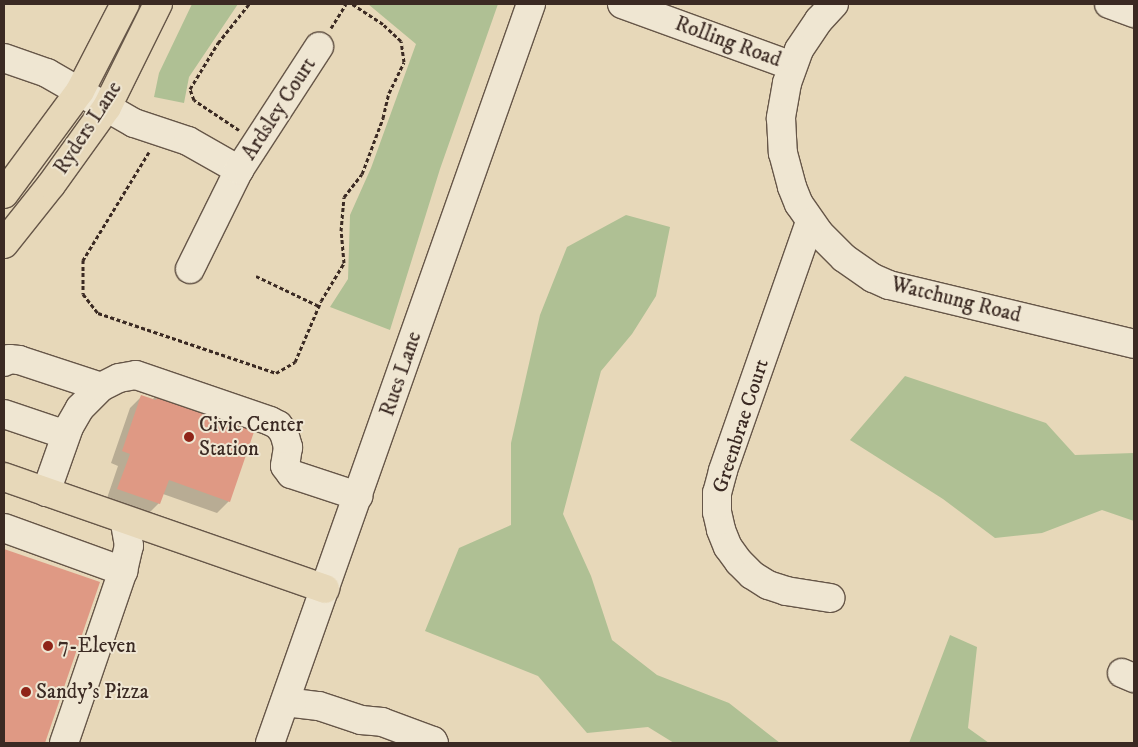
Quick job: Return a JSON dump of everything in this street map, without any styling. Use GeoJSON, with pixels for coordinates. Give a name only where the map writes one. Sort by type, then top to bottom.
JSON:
{"type":"FeatureCollection","features":[{"type":"Feature","properties":{"kind":"main road","name":"Ryders Lane"},"geometry":{"type":"LineString","coordinates":[[4,194],[80,91],[125,4]]}},
{"type":"Feature","properties":{"kind":"main road","name":"Ryders Lane"},"geometry":{"type":"LineString","coordinates":[[4,244],[51,185],[106,107],[158,4]]}},
{"type":"Feature","properties":{"kind":"main road"},"geometry":{"type":"LineString","coordinates":[[4,477],[325,589]]}},
{"type":"Feature","properties":{"kind":"street","name":"Rues Lane"},"geometry":{"type":"LineString","coordinates":[[270,743],[531,4]]}},
{"type":"Feature","properties":{"kind":"street","name":"Rolling Road"},"geometry":{"type":"LineString","coordinates":[[622,4],[792,66],[808,34],[834,4]]}},
{"type":"Feature","properties":{"kind":"street"},"geometry":{"type":"LineString","coordinates":[[1109,4],[1134,13]]}},
{"type":"Feature","properties":{"kind":"street","name":"Ardsley Court"},"geometry":{"type":"LineString","coordinates":[[190,269],[239,170],[319,47]]}},
{"type":"Feature","properties":{"kind":"street","name":"Ardsley Court"},"geometry":{"type":"LineString","coordinates":[[4,58],[47,73],[134,123],[188,141],[239,170]]}},
{"type":"Feature","properties":{"kind":"street","name":"Watchung Road"},"geometry":{"type":"LineString","coordinates":[[792,66],[781,118],[783,153],[792,187],[810,222],[844,258],[873,278],[889,285],[1134,344]]}},
{"type":"Feature","properties":{"kind":"street","name":"Greenbrae Court"},"geometry":{"type":"LineString","coordinates":[[810,222],[723,471],[717,493],[717,512],[721,530],[728,547],[752,575],[768,585],[830,598]]}},
{"type":"Feature","properties":{"kind":"street"},"geometry":{"type":"LineString","coordinates":[[4,362],[9,359],[19,360],[101,387]]}},
{"type":"Feature","properties":{"kind":"street"},"geometry":{"type":"LineString","coordinates":[[46,492],[73,417],[101,387],[119,378],[136,374],[270,420],[278,425],[284,433],[288,447],[285,466],[291,474],[358,496]]}},
{"type":"Feature","properties":{"kind":"street"},"geometry":{"type":"LineString","coordinates":[[4,414],[66,435]]}},
{"type":"Feature","properties":{"kind":"street"},"geometry":{"type":"LineString","coordinates":[[64,743],[123,572],[129,546],[124,519]]}},
{"type":"Feature","properties":{"kind":"street"},"geometry":{"type":"LineString","coordinates":[[4,528],[123,572]]}},
{"type":"Feature","properties":{"kind":"street"},"geometry":{"type":"LineString","coordinates":[[285,702],[319,706],[361,720],[382,722],[434,743]]}},
{"type":"Feature","properties":{"kind":"path"},"geometry":{"type":"LineString","coordinates":[[249,4],[218,43],[190,90],[194,100],[258,142]]}},
{"type":"Feature","properties":{"kind":"path"},"geometry":{"type":"LineString","coordinates":[[161,132],[83,260],[82,294],[98,313],[276,373],[295,362],[319,306],[344,263],[341,231],[344,197],[362,174],[389,93],[404,62],[401,41],[383,24],[352,4]]}},
{"type":"Feature","properties":{"kind":"path"},"geometry":{"type":"LineString","coordinates":[[256,276],[319,306]]}},
{"type":"Feature","properties":{"kind":"green space"},"geometry":{"type":"Polygon","coordinates":[[[192,4],[238,4],[189,77],[184,103],[154,97],[159,73],[192,4]]]}},
{"type":"Feature","properties":{"kind":"green space"},"geometry":{"type":"Polygon","coordinates":[[[368,4],[498,4],[440,169],[390,330],[330,307],[348,279],[350,215],[371,168],[416,44],[368,4]]]}},
{"type":"Feature","properties":{"kind":"green space"},"geometry":{"type":"Polygon","coordinates":[[[626,215],[670,227],[656,296],[632,334],[601,371],[563,514],[591,576],[612,640],[657,675],[729,703],[780,743],[674,743],[648,727],[587,733],[538,676],[425,631],[459,548],[511,525],[511,443],[540,315],[567,247],[626,215]]]}},
{"type":"Feature","properties":{"kind":"green space"},"geometry":{"type":"Polygon","coordinates":[[[905,376],[1046,423],[1075,455],[1134,453],[1134,521],[1102,510],[1042,533],[995,538],[943,499],[850,440],[905,376]]]}},
{"type":"Feature","properties":{"kind":"green space"},"geometry":{"type":"Polygon","coordinates":[[[950,635],[977,647],[968,728],[989,743],[909,743],[950,635]]]}},
{"type":"Feature","properties":{"kind":"building","name":"Civic Center Station"},"geometry":{"type":"Polygon","coordinates":[[[160,390],[257,423],[230,502],[169,480],[160,504],[117,489],[130,454],[122,451],[141,395],[156,400],[160,390]]]}},
{"type":"Feature","properties":{"kind":"building"},"geometry":{"type":"Polygon","coordinates":[[[4,549],[100,582],[45,743],[4,743],[4,549]]]}},
{"type":"Feature","properties":{"kind":"place","name":"Civic Center Station"},"geometry":{"type":"Point","coordinates":[189,437]}},
{"type":"Feature","properties":{"kind":"place","name":"7-Eleven"},"geometry":{"type":"Point","coordinates":[48,646]}},
{"type":"Feature","properties":{"kind":"place","name":"Sandy's Pizza"},"geometry":{"type":"Point","coordinates":[26,692]}}]}
